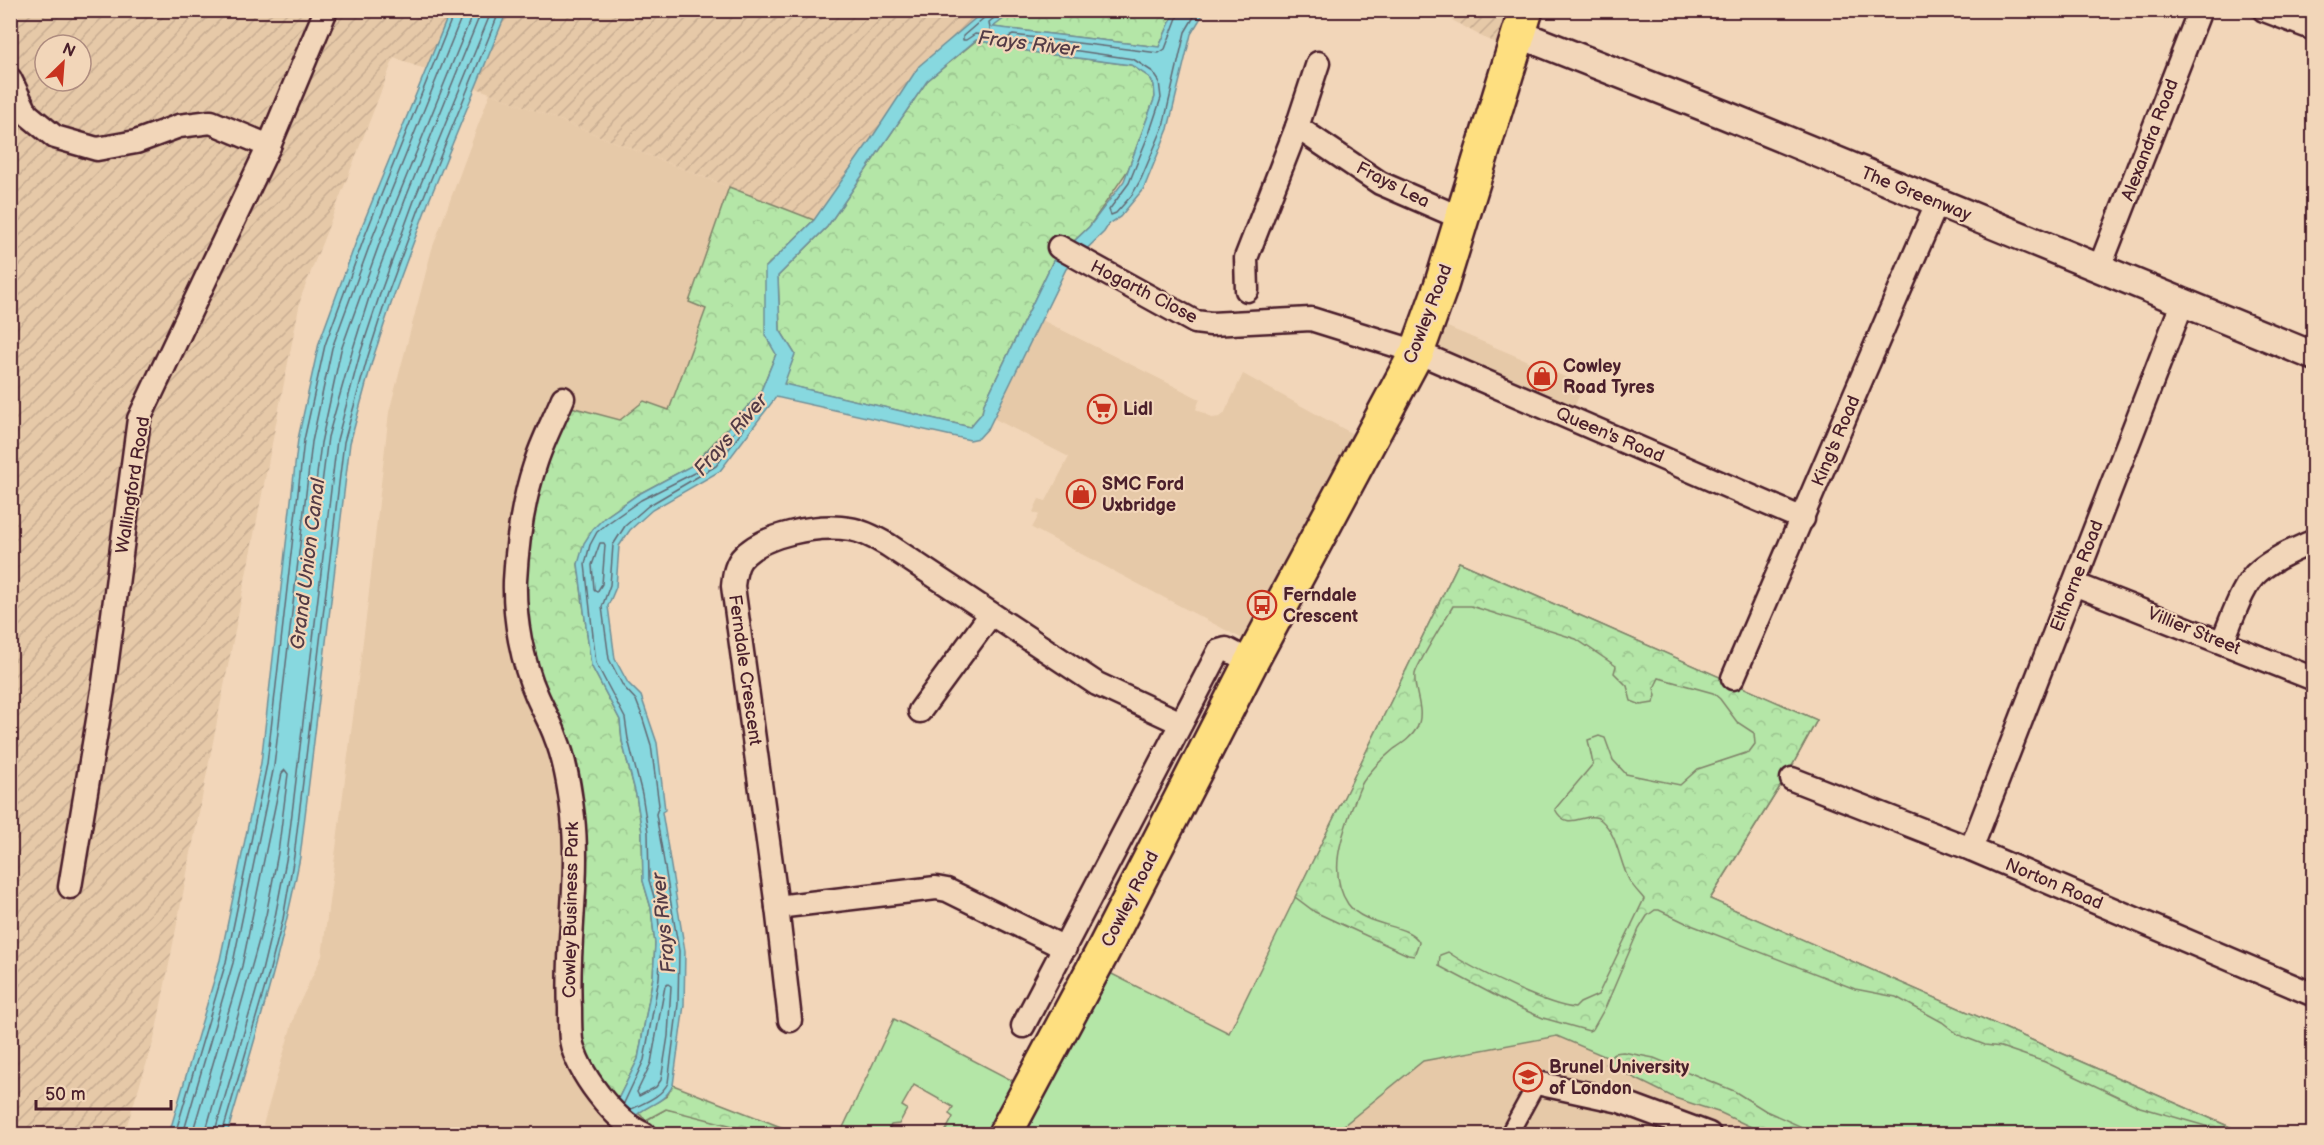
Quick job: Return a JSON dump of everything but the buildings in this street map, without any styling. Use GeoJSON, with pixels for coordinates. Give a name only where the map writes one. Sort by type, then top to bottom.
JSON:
{"type":"FeatureCollection","features":[{"type":"Feature","properties":{"kind":"main road","name":"Cowley Road"},"geometry":{"type":"LineString","coordinates":[[1005,1134],[1075,1004],[1251,662],[1417,352],[1441,286],[1522,22]]}},
{"type":"Feature","properties":{"kind":"street","name":"Wallingford Road"},"geometry":{"type":"LineString","coordinates":[[70,887],[103,690],[140,419],[268,146],[326,10]]}},
{"type":"Feature","properties":{"kind":"street","name":"Alexandra Road"},"geometry":{"type":"LineString","coordinates":[[2099,269],[2200,10]]}},
{"type":"Feature","properties":{"kind":"street"},"geometry":{"type":"LineString","coordinates":[[2264,10],[2313,29]]}},
{"type":"Feature","properties":{"kind":"street","name":"The Greenway"},"geometry":{"type":"LineString","coordinates":[[1522,22],[1725,115],[2313,356]]}},
{"type":"Feature","properties":{"kind":"street"},"geometry":{"type":"LineString","coordinates":[[1247,290],[1246,258],[1318,63]]}},
{"type":"Feature","properties":{"kind":"street"},"geometry":{"type":"LineString","coordinates":[[10,79],[27,114],[56,137],[97,149],[136,142],[179,126],[211,123],[268,146]]}},
{"type":"Feature","properties":{"kind":"street","name":"Frays Lea"},"geometry":{"type":"LineString","coordinates":[[1296,127],[1380,183],[1461,218]]}},
{"type":"Feature","properties":{"kind":"street","name":"King's Road"},"geometry":{"type":"LineString","coordinates":[[1732,678],[1803,519],[1937,203]]}},
{"type":"Feature","properties":{"kind":"street","name":"Hogarth Close"},"geometry":{"type":"LineString","coordinates":[[1059,246],[1195,322],[1211,324],[1311,319],[1417,352]]}},
{"type":"Feature","properties":{"kind":"street","name":"Elthorne Road"},"geometry":{"type":"LineString","coordinates":[[1971,849],[2182,304]]}},
{"type":"Feature","properties":{"kind":"street","name":"Queen's Road"},"geometry":{"type":"LineString","coordinates":[[1417,352],[1803,519]]}},
{"type":"Feature","properties":{"kind":"street","name":"Cowley Business Park"},"geometry":{"type":"LineString","coordinates":[[563,398],[535,465],[517,552],[515,584],[519,632],[536,695],[557,739],[573,819],[573,912],[568,980],[572,1041],[585,1073],[607,1105],[640,1133]]}},
{"type":"Feature","properties":{"kind":"street","name":"Ferndale Crescent"},"geometry":{"type":"LineString","coordinates":[[790,1020],[777,907],[733,586],[735,569],[739,561],[768,542],[796,531],[813,528],[852,529],[888,545],[1097,684],[1181,723]]}},
{"type":"Feature","properties":{"kind":"street"},"geometry":{"type":"LineString","coordinates":[[2222,642],[2250,580],[2258,571],[2313,541]]}},
{"type":"Feature","properties":{"kind":"street","name":"Villier Street"},"geometry":{"type":"LineString","coordinates":[[2074,584],[2313,679]]}},
{"type":"Feature","properties":{"kind":"street"},"geometry":{"type":"LineString","coordinates":[[921,711],[991,614]]}},
{"type":"Feature","properties":{"kind":"street","name":"Cowley Road"},"geometry":{"type":"LineString","coordinates":[[1023,1026],[1219,651],[1226,649],[1251,662]]}},
{"type":"Feature","properties":{"kind":"street","name":"Norton Road"},"geometry":{"type":"LineString","coordinates":[[1792,779],[1971,849],[2313,995]]}},
{"type":"Feature","properties":{"kind":"street"},"geometry":{"type":"LineString","coordinates":[[777,907],[936,888],[947,890],[1065,948]]}},
{"type":"Feature","properties":{"kind":"street"},"geometry":{"type":"LineString","coordinates":[[1044,989],[1075,1004]]}},
{"type":"Feature","properties":{"kind":"street"},"geometry":{"type":"LineString","coordinates":[[1509,1134],[1536,1083],[1620,1101],[1709,1134]]}},
{"type":"Feature","properties":{"kind":"shaded area"},"geometry":{"type":"Polygon","coordinates":[[[10,11],[984,11],[919,66],[814,220],[490,93],[394,58],[301,297],[154,1040],[124,1134],[11,1134],[10,11]]]}},
{"type":"Feature","properties":{"kind":"shaded area"},"geometry":{"type":"Polygon","coordinates":[[[1436,11],[1525,11],[1512,49],[1486,39],[1436,11]]]}},
{"type":"Feature","properties":{"kind":"shaded area"},"geometry":{"type":"Polygon","coordinates":[[[490,93],[729,187],[689,302],[706,308],[669,411],[644,401],[620,420],[537,503],[526,544],[559,730],[580,1008],[617,1101],[643,1122],[666,1134],[284,1134],[263,1125],[296,1010],[322,956],[367,610],[389,412],[432,249],[490,93]]]}},
{"type":"Feature","properties":{"kind":"shaded area"},"geometry":{"type":"Polygon","coordinates":[[[1042,320],[1200,399],[1196,409],[1212,418],[1224,414],[1243,374],[1364,440],[1256,646],[1032,528],[1039,515],[1033,512],[1039,499],[1046,501],[1069,457],[993,418],[1042,320]]]}},
{"type":"Feature","properties":{"kind":"shaded area"},"geometry":{"type":"Polygon","coordinates":[[[1431,320],[1584,385],[1570,416],[1420,350],[1431,320]]]}},
{"type":"Feature","properties":{"kind":"shaded area","name":"Brunel University of London"},"geometry":{"type":"Polygon","coordinates":[[[1557,1036],[1789,1134],[1333,1134],[1423,1061],[1557,1036]]]}},
{"type":"Feature","properties":{"kind":"green space"},"geometry":{"type":"Polygon","coordinates":[[[1014,11],[1175,11],[1159,47],[992,27],[1014,11]]]}},
{"type":"Feature","properties":{"kind":"green space"},"geometry":{"type":"Polygon","coordinates":[[[977,40],[1032,52],[1131,65],[1149,77],[1154,85],[1155,97],[1128,170],[1089,227],[1053,261],[984,404],[982,413],[970,427],[783,384],[795,354],[780,330],[778,276],[827,227],[927,81],[977,40]]]}},
{"type":"Feature","properties":{"kind":"green space"},"geometry":{"type":"Polygon","coordinates":[[[729,187],[814,220],[765,268],[776,354],[760,393],[693,465],[637,495],[604,518],[578,564],[591,665],[620,720],[622,741],[636,795],[642,832],[643,881],[651,908],[655,944],[653,977],[638,1059],[617,1101],[591,1063],[583,1039],[580,1008],[583,913],[559,730],[532,653],[523,586],[526,544],[546,461],[571,407],[620,420],[644,401],[669,410],[706,309],[689,302],[729,187]]]}},
{"type":"Feature","properties":{"kind":"green space"},"geometry":{"type":"Polygon","coordinates":[[[1459,562],[1817,720],[1786,777],[1710,899],[2246,1134],[1788,1134],[1557,1036],[1423,1061],[1333,1134],[1006,1134],[1098,967],[1229,1033],[1459,562]]]}},
{"type":"Feature","properties":{"kind":"green space"},"geometry":{"type":"Polygon","coordinates":[[[1459,562],[1817,720],[1786,777],[1710,899],[2246,1134],[2233,1134],[2140,1107],[2045,1062],[1959,1035],[1942,1022],[1896,997],[1855,989],[1686,923],[1659,910],[1647,916],[1639,929],[1606,1006],[1593,1029],[1589,1031],[1543,1018],[1515,1006],[1439,966],[1440,955],[1448,952],[1510,986],[1563,1006],[1575,1008],[1580,1003],[1598,995],[1644,899],[1629,880],[1607,826],[1596,817],[1566,820],[1555,809],[1593,764],[1588,740],[1599,736],[1605,738],[1613,760],[1626,774],[1680,785],[1698,769],[1749,752],[1755,744],[1754,733],[1737,722],[1713,693],[1659,678],[1654,688],[1656,696],[1653,703],[1641,705],[1631,701],[1627,686],[1614,673],[1616,666],[1576,639],[1471,606],[1453,606],[1421,661],[1415,674],[1420,708],[1417,728],[1378,763],[1363,782],[1348,820],[1338,856],[1339,881],[1348,904],[1356,912],[1375,922],[1406,931],[1414,936],[1419,942],[1414,956],[1315,912],[1295,897],[1459,562]]]}},
{"type":"Feature","properties":{"kind":"green space"},"geometry":{"type":"Polygon","coordinates":[[[894,1019],[1019,1084],[992,1134],[944,1134],[953,1117],[949,1114],[953,1107],[914,1085],[902,1106],[907,1109],[899,1124],[891,1125],[887,1134],[840,1134],[894,1019]]]}},
{"type":"Feature","properties":{"kind":"green space"},"geometry":{"type":"Polygon","coordinates":[[[1623,1052],[1654,1058],[1734,1091],[1766,1111],[1813,1132],[1918,1134],[1766,1134],[1721,1113],[1675,1098],[1606,1064],[1614,1053],[1623,1052]]]}},
{"type":"Feature","properties":{"kind":"green space"},"geometry":{"type":"Polygon","coordinates":[[[673,1085],[799,1134],[757,1134],[666,1109],[646,1120],[638,1113],[667,1096],[673,1085]]]}},
{"type":"Feature","properties":{"kind":"green space"},"geometry":{"type":"Polygon","coordinates":[[[666,1109],[692,1114],[757,1134],[666,1134],[643,1122],[666,1109]]]}},
{"type":"Feature","properties":{"kind":"water","name":"Grand Union Canal"},"geometry":{"type":"Polygon","coordinates":[[[450,11],[507,11],[428,203],[394,295],[373,358],[350,443],[300,857],[285,927],[227,1134],[169,1134],[220,960],[261,763],[298,439],[319,343],[360,231],[450,11]]]}},
{"type":"Feature","properties":{"kind":"water","name":"Frays River"},"geometry":{"type":"Polygon","coordinates":[[[984,11],[1014,11],[993,27],[1159,47],[1175,11],[1205,11],[1191,34],[1168,129],[1144,188],[1120,217],[1109,224],[1104,232],[1066,269],[989,427],[979,438],[970,440],[776,397],[720,471],[652,510],[630,530],[619,546],[616,587],[608,606],[615,659],[628,683],[641,696],[657,743],[665,810],[662,812],[685,951],[684,1005],[673,1085],[664,1097],[642,1110],[632,1120],[615,1105],[638,1059],[653,977],[655,944],[651,908],[643,881],[642,832],[636,795],[622,741],[620,720],[591,665],[578,564],[584,543],[604,518],[637,495],[693,465],[760,393],[776,354],[765,335],[765,268],[814,220],[919,66],[984,11]],[[976,40],[927,81],[827,227],[778,276],[780,330],[795,354],[784,384],[970,427],[982,413],[984,404],[1053,261],[1089,227],[1124,181],[1155,97],[1154,85],[1149,77],[1131,65],[1032,52],[976,40]]]}},
{"type":"Feature","properties":{"kind":"place","name":"Cowley Road Tyres"},"geometry":{"type":"Point","coordinates":[1542,376]}},
{"type":"Feature","properties":{"kind":"place","name":"Lidl"},"geometry":{"type":"Point","coordinates":[1102,409]}},
{"type":"Feature","properties":{"kind":"place","name":"SMC Ford Uxbridge"},"geometry":{"type":"Point","coordinates":[1081,494]}},
{"type":"Feature","properties":{"kind":"place","name":"Ferndale Crescent"},"geometry":{"type":"Point","coordinates":[1262,605]}},
{"type":"Feature","properties":{"kind":"place","name":"Brunel University of London"},"geometry":{"type":"Point","coordinates":[1528,1077]}}]}
